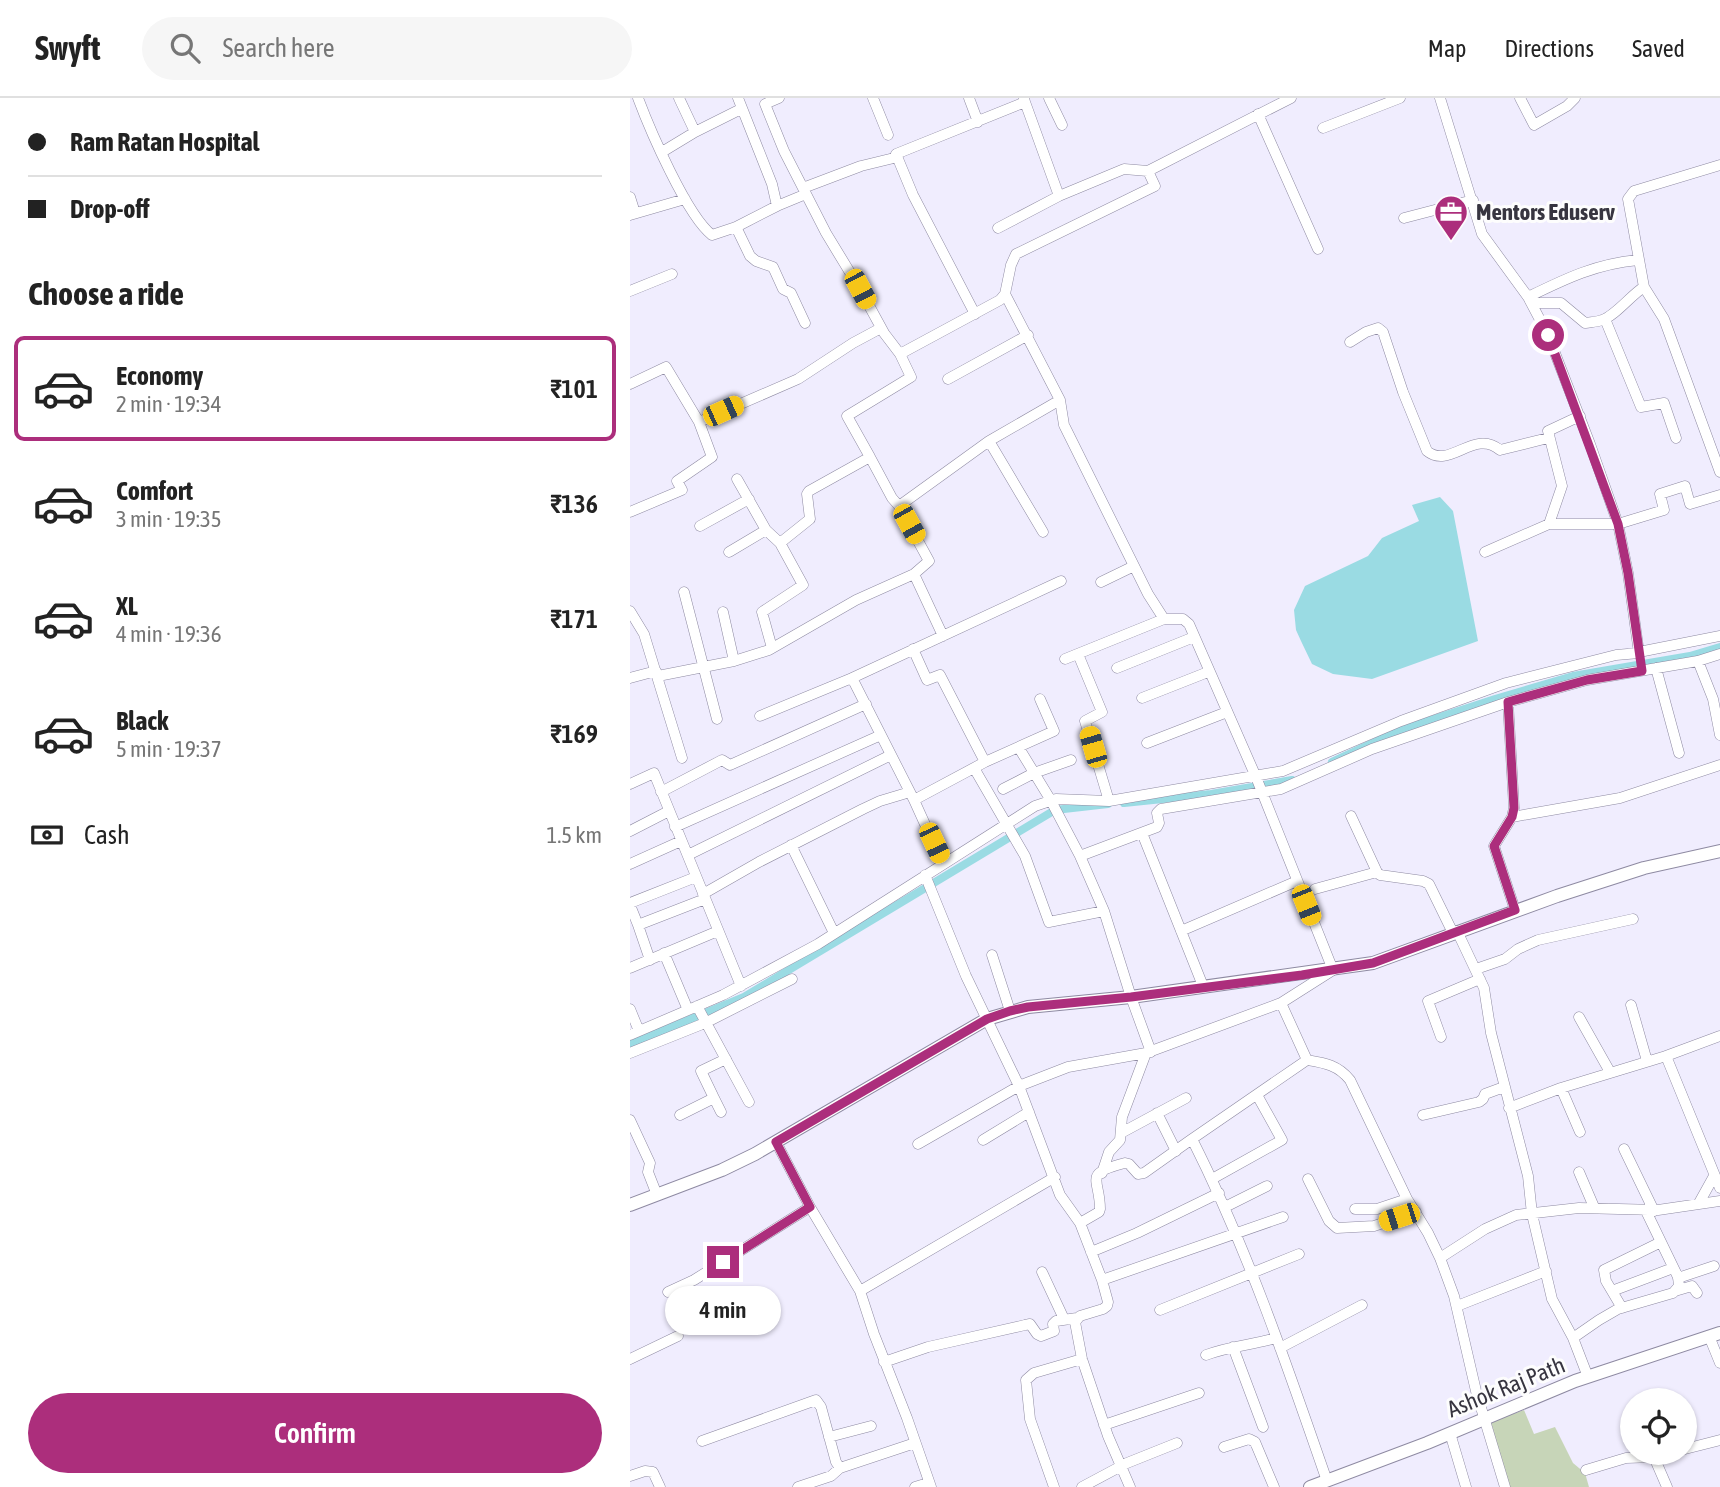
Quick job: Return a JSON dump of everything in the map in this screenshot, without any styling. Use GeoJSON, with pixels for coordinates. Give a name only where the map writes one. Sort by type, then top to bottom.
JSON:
{"type":"FeatureCollection","features":[{"type":"Feature","properties":{"kind":"main road"},"geometry":{"type":"LineString","coordinates":[[630,1205],[739,1162],[987,1019],[1010,1011],[1373,963],[1515,910],[1644,868],[1720,851]]}},
{"type":"Feature","properties":{"kind":"main road","name":"Ashok Raj Path"},"geometry":{"type":"LineString","coordinates":[[1310,1487],[1374,1464],[1588,1377],[1715,1334]]}},
{"type":"Feature","properties":{"kind":"street"},"geometry":{"type":"LineString","coordinates":[[638,98],[685,199],[704,229],[712,235],[736,227],[804,191],[861,166],[898,157]]}},
{"type":"Feature","properties":{"kind":"street"},"geometry":{"type":"LineString","coordinates":[[679,98],[695,132]]}},
{"type":"Feature","properties":{"kind":"street"},"geometry":{"type":"LineString","coordinates":[[738,98],[772,184],[777,206]]}},
{"type":"Feature","properties":{"kind":"street"},"geometry":{"type":"LineString","coordinates":[[630,678],[734,661],[772,648],[856,600],[914,574],[929,561],[847,416],[911,377],[783,151],[765,104],[779,98]]}},
{"type":"Feature","properties":{"kind":"street"},"geometry":{"type":"LineString","coordinates":[[873,98],[888,135]]}},
{"type":"Feature","properties":{"kind":"street"},"geometry":{"type":"LineString","coordinates":[[969,98],[978,122]]}},
{"type":"Feature","properties":{"kind":"street"},"geometry":{"type":"LineString","coordinates":[[1049,98],[1062,125]]}},
{"type":"Feature","properties":{"kind":"street"},"geometry":{"type":"LineString","coordinates":[[998,228],[1059,196],[1124,169],[1148,170],[1291,98]]}},
{"type":"Feature","properties":{"kind":"street"},"geometry":{"type":"LineString","coordinates":[[1323,128],[1400,98]]}},
{"type":"Feature","properties":{"kind":"street"},"geometry":{"type":"LineString","coordinates":[[1440,98],[1482,234],[1529,300],[1556,353],[1580,416],[1618,524],[1640,659]]}},
{"type":"Feature","properties":{"kind":"street"},"geometry":{"type":"LineString","coordinates":[[1520,98],[1534,125],[1567,106],[1575,98]]}},
{"type":"Feature","properties":{"kind":"street"},"geometry":{"type":"LineString","coordinates":[[975,314],[913,195],[896,154],[978,122],[1024,100],[1059,196]]}},
{"type":"Feature","properties":{"kind":"street"},"geometry":{"type":"LineString","coordinates":[[662,152],[741,109]]}},
{"type":"Feature","properties":{"kind":"street"},"geometry":{"type":"LineString","coordinates":[[1258,114],[1318,248]]}},
{"type":"Feature","properties":{"kind":"street"},"geometry":{"type":"LineString","coordinates":[[1720,166],[1634,191],[1628,199],[1644,287],[1664,319],[1720,472]]}},
{"type":"Feature","properties":{"kind":"street"},"geometry":{"type":"LineString","coordinates":[[900,354],[1000,300],[1005,294],[1016,254],[1155,186],[1148,170]]}},
{"type":"Feature","properties":{"kind":"street"},"geometry":{"type":"LineString","coordinates":[[630,197],[633,214],[685,199]]}},
{"type":"Feature","properties":{"kind":"street"},"geometry":{"type":"LineString","coordinates":[[1404,218],[1473,200]]}},
{"type":"Feature","properties":{"kind":"street"},"geometry":{"type":"LineString","coordinates":[[736,227],[752,258],[774,267],[784,290],[791,293],[805,323]]}},
{"type":"Feature","properties":{"kind":"street"},"geometry":{"type":"LineString","coordinates":[[1529,300],[1588,269],[1609,263],[1638,260]]}},
{"type":"Feature","properties":{"kind":"street"},"geometry":{"type":"LineString","coordinates":[[630,291],[672,274]]}},
{"type":"Feature","properties":{"kind":"street"},"geometry":{"type":"LineString","coordinates":[[1529,300],[1560,303],[1584,323],[1605,319],[1644,287]]}},
{"type":"Feature","properties":{"kind":"street"},"geometry":{"type":"LineString","coordinates":[[1005,294],[1060,400],[1064,425],[1148,594],[1164,619]]}},
{"type":"Feature","properties":{"kind":"street"},"geometry":{"type":"LineString","coordinates":[[1605,319],[1641,407],[1664,404],[1676,438]]}},
{"type":"Feature","properties":{"kind":"street"},"geometry":{"type":"LineString","coordinates":[[699,422],[798,379],[853,342],[881,328]]}},
{"type":"Feature","properties":{"kind":"street"},"geometry":{"type":"LineString","coordinates":[[1350,342],[1378,328],[1383,331],[1403,392],[1427,451],[1434,457],[1442,457],[1483,442],[1493,444],[1500,450],[1548,438]]}},
{"type":"Feature","properties":{"kind":"street"},"geometry":{"type":"LineString","coordinates":[[948,379],[1028,335]]}},
{"type":"Feature","properties":{"kind":"street"},"geometry":{"type":"LineString","coordinates":[[630,384],[666,367],[699,422],[712,457],[677,481],[682,491],[630,512]]}},
{"type":"Feature","properties":{"kind":"street"},"geometry":{"type":"LineString","coordinates":[[899,506],[989,441],[1060,400]]}},
{"type":"Feature","properties":{"kind":"street"},"geometry":{"type":"LineString","coordinates":[[1549,524],[1562,486],[1548,431],[1580,416]]}},
{"type":"Feature","properties":{"kind":"street"},"geometry":{"type":"LineString","coordinates":[[989,441],[1043,532]]}},
{"type":"Feature","properties":{"kind":"street"},"geometry":{"type":"LineString","coordinates":[[780,543],[810,519],[807,495],[809,491],[870,457]]}},
{"type":"Feature","properties":{"kind":"street"},"geometry":{"type":"LineString","coordinates":[[737,479],[766,530],[780,543],[803,585],[762,612],[772,648]]}},
{"type":"Feature","properties":{"kind":"street"},"geometry":{"type":"LineString","coordinates":[[1485,552],[1549,524],[1618,524],[1664,510],[1660,494],[1685,486],[1690,503],[1720,495]]}},
{"type":"Feature","properties":{"kind":"street"},"geometry":{"type":"LineString","coordinates":[[700,526],[749,499]]}},
{"type":"Feature","properties":{"kind":"street"},"geometry":{"type":"LineString","coordinates":[[729,552],[766,530]]}},
{"type":"Feature","properties":{"kind":"street"},"geometry":{"type":"LineString","coordinates":[[1101,582],[1134,566]]}},
{"type":"Feature","properties":{"kind":"street"},"geometry":{"type":"LineString","coordinates":[[914,574],[943,636]]}},
{"type":"Feature","properties":{"kind":"street"},"geometry":{"type":"LineString","coordinates":[[760,716],[852,678],[1060,581]]}},
{"type":"Feature","properties":{"kind":"street"},"geometry":{"type":"LineString","coordinates":[[684,592],[717,719]]}},
{"type":"Feature","properties":{"kind":"street"},"geometry":{"type":"LineString","coordinates":[[630,611],[644,634],[682,758]]}},
{"type":"Feature","properties":{"kind":"street"},"geometry":{"type":"LineString","coordinates":[[723,612],[734,661]]}},
{"type":"Feature","properties":{"kind":"street"},"geometry":{"type":"LineString","coordinates":[[918,1143],[1019,1086],[1068,1067],[1149,1052],[1281,1003],[1333,970],[1259,786],[1189,624],[1183,619],[1164,619],[1065,659]]}},
{"type":"Feature","properties":{"kind":"street"},"geometry":{"type":"LineString","coordinates":[[630,1009],[634,1033],[741,986],[834,933],[1050,799],[1109,801],[1259,786],[1312,777],[1371,749],[1508,702],[1518,689],[1587,680],[1640,659],[1720,636]]}},
{"type":"Feature","properties":{"kind":"street"},"geometry":{"type":"LineString","coordinates":[[1117,668],[1194,637]]}},
{"type":"Feature","properties":{"kind":"street"},"geometry":{"type":"LineString","coordinates":[[913,649],[927,680],[940,675],[985,762]]}},
{"type":"Feature","properties":{"kind":"street"},"geometry":{"type":"LineString","coordinates":[[1077,654],[1102,712],[1085,721],[1109,801]]}},
{"type":"Feature","properties":{"kind":"street"},"geometry":{"type":"LineString","coordinates":[[1080,856],[1159,825],[1157,813],[1161,810],[1259,786],[1283,771],[1401,721],[1518,689],[1616,655],[1640,659],[1656,668],[1698,661],[1720,654]]}},
{"type":"Feature","properties":{"kind":"street"},"geometry":{"type":"LineString","coordinates":[[1698,661],[1713,699],[1720,735]]}},
{"type":"Feature","properties":{"kind":"street"},"geometry":{"type":"LineString","coordinates":[[1656,668],[1679,753]]}},
{"type":"Feature","properties":{"kind":"street"},"geometry":{"type":"LineString","coordinates":[[1142,698],[1208,672]]}},
{"type":"Feature","properties":{"kind":"street"},"geometry":{"type":"LineString","coordinates":[[852,678],[943,864]]}},
{"type":"Feature","properties":{"kind":"street"},"geometry":{"type":"LineString","coordinates":[[638,925],[704,897],[791,845],[880,801],[912,796],[1054,731],[1040,699]]}},
{"type":"Feature","properties":{"kind":"street"},"geometry":{"type":"LineString","coordinates":[[1508,702],[1514,808],[1512,817],[1494,846],[1515,910]]}},
{"type":"Feature","properties":{"kind":"street"},"geometry":{"type":"LineString","coordinates":[[662,792],[722,760],[730,765],[866,704]]}},
{"type":"Feature","properties":{"kind":"street"},"geometry":{"type":"LineString","coordinates":[[1147,743],[1227,712]]}},
{"type":"Feature","properties":{"kind":"street"},"geometry":{"type":"LineString","coordinates":[[676,827],[881,734]]}},
{"type":"Feature","properties":{"kind":"street"},"geometry":{"type":"LineString","coordinates":[[1019,748],[1080,856],[1104,911],[1149,1052],[1122,1117],[1120,1138],[1128,1163],[1140,1174],[1307,1060],[1331,1063],[1343,1071],[1350,1080],[1407,1199],[1440,1258],[1457,1306],[1467,1356],[1505,1487]]}},
{"type":"Feature","properties":{"kind":"street"},"geometry":{"type":"LineString","coordinates":[[688,855],[891,755]]}},
{"type":"Feature","properties":{"kind":"street"},"geometry":{"type":"LineString","coordinates":[[1003,789],[1034,773],[1071,760]]}},
{"type":"Feature","properties":{"kind":"street"},"geometry":{"type":"LineString","coordinates":[[1512,817],[1620,799],[1720,765]]}},
{"type":"Feature","properties":{"kind":"street"},"geometry":{"type":"LineString","coordinates":[[974,768],[1025,856],[1049,922],[1104,911]]}},
{"type":"Feature","properties":{"kind":"street"},"geometry":{"type":"LineString","coordinates":[[630,784],[654,773],[741,986]]}},
{"type":"Feature","properties":{"kind":"street"},"geometry":{"type":"LineString","coordinates":[[630,831],[669,811]]}},
{"type":"Feature","properties":{"kind":"street"},"geometry":{"type":"LineString","coordinates":[[1351,816],[1380,875],[1429,884],[1478,974],[1509,1108],[1528,1176],[1532,1213],[1556,1308],[1573,1338],[1588,1377]]}},
{"type":"Feature","properties":{"kind":"street"},"geometry":{"type":"LineString","coordinates":[[1142,833],[1203,986]]}},
{"type":"Feature","properties":{"kind":"street"},"geometry":{"type":"LineString","coordinates":[[630,864],[681,841]]}},
{"type":"Feature","properties":{"kind":"street"},"geometry":{"type":"LineString","coordinates":[[791,845],[834,933]]}},
{"type":"Feature","properties":{"kind":"street"},"geometry":{"type":"LineString","coordinates":[[1315,888],[1377,872]]}},
{"type":"Feature","properties":{"kind":"street"},"geometry":{"type":"LineString","coordinates":[[884,1362],[920,1350],[1030,1324],[1041,1336],[1054,1331],[1054,1322],[1077,1318],[1107,1306],[1108,1302],[1080,1223],[1060,1195],[1019,1086],[966,976],[926,876]]}},
{"type":"Feature","properties":{"kind":"street"},"geometry":{"type":"LineString","coordinates":[[650,960],[630,904],[696,877]]}},
{"type":"Feature","properties":{"kind":"street"},"geometry":{"type":"LineString","coordinates":[[1181,931],[1297,881]]}},
{"type":"Feature","properties":{"kind":"street"},"geometry":{"type":"LineString","coordinates":[[1441,1037],[1428,1001],[1538,940],[1633,919]]}},
{"type":"Feature","properties":{"kind":"street"},"geometry":{"type":"LineString","coordinates":[[630,968],[718,931]]}},
{"type":"Feature","properties":{"kind":"street"},"geometry":{"type":"LineString","coordinates":[[664,953],[749,1101]]}},
{"type":"Feature","properties":{"kind":"street"},"geometry":{"type":"LineString","coordinates":[[992,955],[1010,1011]]}},
{"type":"Feature","properties":{"kind":"street"},"geometry":{"type":"LineString","coordinates":[[630,1053],[792,979]]}},
{"type":"Feature","properties":{"kind":"street"},"geometry":{"type":"LineString","coordinates":[[1281,1003],[1307,1060]]}},
{"type":"Feature","properties":{"kind":"street"},"geometry":{"type":"LineString","coordinates":[[1631,1005],[1647,1061]]}},
{"type":"Feature","properties":{"kind":"street"},"geometry":{"type":"LineString","coordinates":[[1580,1017],[1610,1073]]}},
{"type":"Feature","properties":{"kind":"street"},"geometry":{"type":"LineString","coordinates":[[1509,1108],[1561,1088],[1719,1039]]}},
{"type":"Feature","properties":{"kind":"street"},"geometry":{"type":"LineString","coordinates":[[1666,1056],[1720,1188]]}},
{"type":"Feature","properties":{"kind":"street"},"geometry":{"type":"LineString","coordinates":[[721,1112],[701,1071],[726,1059]]}},
{"type":"Feature","properties":{"kind":"street"},"geometry":{"type":"LineString","coordinates":[[1423,1115],[1479,1102],[1485,1094],[1504,1087]]}},
{"type":"Feature","properties":{"kind":"street"},"geometry":{"type":"LineString","coordinates":[[1561,1088],[1580,1132]]}},
{"type":"Feature","properties":{"kind":"street"},"geometry":{"type":"LineString","coordinates":[[1212,1178],[1281,1142],[1257,1095]]}},
{"type":"Feature","properties":{"kind":"street"},"geometry":{"type":"LineString","coordinates":[[680,1115],[713,1097]]}},
{"type":"Feature","properties":{"kind":"street"},"geometry":{"type":"LineString","coordinates":[[1101,1173],[1109,1152],[1120,1138],[1157,1113],[1186,1098]]}},
{"type":"Feature","properties":{"kind":"street"},"geometry":{"type":"LineString","coordinates":[[983,1139],[1029,1112]]}},
{"type":"Feature","properties":{"kind":"street"},"geometry":{"type":"LineString","coordinates":[[1157,1113],[1176,1151]]}},
{"type":"Feature","properties":{"kind":"street"},"geometry":{"type":"LineString","coordinates":[[631,1124],[650,1163],[648,1172],[657,1195]]}},
{"type":"Feature","properties":{"kind":"street"},"geometry":{"type":"LineString","coordinates":[[1192,1139],[1237,1234],[1327,1480]]}},
{"type":"Feature","properties":{"kind":"street"},"geometry":{"type":"LineString","coordinates":[[776,1142],[810,1207],[860,1291],[930,1485],[915,1487]]}},
{"type":"Feature","properties":{"kind":"street"},"geometry":{"type":"LineString","coordinates":[[1624,1149],[1676,1273],[1679,1286],[1675,1291]]}},
{"type":"Feature","properties":{"kind":"street"},"geometry":{"type":"LineString","coordinates":[[1080,1223],[1099,1212],[1096,1176],[1121,1163],[1128,1163]]}},
{"type":"Feature","properties":{"kind":"street"},"geometry":{"type":"LineString","coordinates":[[1579,1172],[1594,1207]]}},
{"type":"Feature","properties":{"kind":"street"},"geometry":{"type":"LineString","coordinates":[[1699,1203],[1714,1176]]}},
{"type":"Feature","properties":{"kind":"street"},"geometry":{"type":"LineString","coordinates":[[860,1291],[1055,1177]]}},
{"type":"Feature","properties":{"kind":"street"},"geometry":{"type":"LineString","coordinates":[[1308,1179],[1329,1221],[1337,1228],[1374,1226],[1416,1212]]}},
{"type":"Feature","properties":{"kind":"street"},"geometry":{"type":"LineString","coordinates":[[1225,1207],[1268,1186]]}},
{"type":"Feature","properties":{"kind":"street"},"geometry":{"type":"LineString","coordinates":[[1091,1252],[1138,1233],[1219,1193]]}},
{"type":"Feature","properties":{"kind":"street"},"geometry":{"type":"LineString","coordinates":[[1355,1209],[1377,1209],[1407,1199]]}},
{"type":"Feature","properties":{"kind":"street"},"geometry":{"type":"LineString","coordinates":[[1440,1258],[1504,1219],[1532,1213],[1594,1207],[1650,1211],[1720,1201]]}},
{"type":"Feature","properties":{"kind":"street"},"geometry":{"type":"LineString","coordinates":[[668,1292],[694,1280],[810,1207]]}},
{"type":"Feature","properties":{"kind":"street"},"geometry":{"type":"LineString","coordinates":[[1102,1280],[1283,1217]]}},
{"type":"Feature","properties":{"kind":"street"},"geometry":{"type":"LineString","coordinates":[[1622,1308],[1604,1276],[1606,1268],[1661,1242]]}},
{"type":"Feature","properties":{"kind":"street"},"geometry":{"type":"LineString","coordinates":[[1160,1310],[1299,1254]]}},
{"type":"Feature","properties":{"kind":"street"},"geometry":{"type":"LineString","coordinates":[[1612,1290],[1713,1266]]}},
{"type":"Feature","properties":{"kind":"street"},"geometry":{"type":"LineString","coordinates":[[1457,1306],[1546,1271]]}},
{"type":"Feature","properties":{"kind":"street"},"geometry":{"type":"LineString","coordinates":[[1042,1272],[1064,1319]]}},
{"type":"Feature","properties":{"kind":"street"},"geometry":{"type":"LineString","coordinates":[[1573,1338],[1622,1308],[1692,1286],[1697,1293]]}},
{"type":"Feature","properties":{"kind":"street"},"geometry":{"type":"LineString","coordinates":[[1206,1355],[1233,1347],[1278,1343],[1362,1305]]}},
{"type":"Feature","properties":{"kind":"street"},"geometry":{"type":"LineString","coordinates":[[1077,1318],[1075,1322],[1083,1359],[1104,1425],[1130,1487]]}},
{"type":"Feature","properties":{"kind":"street"},"geometry":{"type":"LineString","coordinates":[[1715,1334],[1720,1363]]}},
{"type":"Feature","properties":{"kind":"street"},"geometry":{"type":"LineString","coordinates":[[630,1359],[678,1336]]}},
{"type":"Feature","properties":{"kind":"street"},"geometry":{"type":"LineString","coordinates":[[1233,1347],[1262,1427]]}},
{"type":"Feature","properties":{"kind":"street"},"geometry":{"type":"LineString","coordinates":[[1054,1487],[1030,1419],[1026,1380],[1034,1373],[1083,1359]]}},
{"type":"Feature","properties":{"kind":"street"},"geometry":{"type":"LineString","coordinates":[[1104,1425],[1199,1393]]}},
{"type":"Feature","properties":{"kind":"street"},"geometry":{"type":"LineString","coordinates":[[702,1441],[816,1400],[821,1408],[835,1462],[840,1468]]}},
{"type":"Feature","properties":{"kind":"street"},"geometry":{"type":"LineString","coordinates":[[829,1437],[871,1426]]}},
{"type":"Feature","properties":{"kind":"street"},"geometry":{"type":"LineString","coordinates":[[1450,1433],[1466,1487]]}},
{"type":"Feature","properties":{"kind":"street"},"geometry":{"type":"LineString","coordinates":[[1224,1447],[1249,1439],[1255,1442],[1274,1487]]}},
{"type":"Feature","properties":{"kind":"street"},"geometry":{"type":"LineString","coordinates":[[1697,1446],[1720,1440]]}},
{"type":"Feature","properties":{"kind":"street"},"geometry":{"type":"LineString","coordinates":[[798,1487],[831,1476],[840,1468],[915,1443]]}},
{"type":"Feature","properties":{"kind":"street"},"geometry":{"type":"LineString","coordinates":[[1082,1487],[1121,1466],[1177,1443]]}},
{"type":"Feature","properties":{"kind":"street"},"geometry":{"type":"LineString","coordinates":[[1586,1470],[1620,1460]]}},
{"type":"Feature","properties":{"kind":"street"},"geometry":{"type":"LineString","coordinates":[[1657,1465],[1667,1487]]}},
{"type":"Feature","properties":{"kind":"street"},"geometry":{"type":"LineString","coordinates":[[630,1476],[645,1471],[653,1472],[660,1487]]}},
{"type":"Feature","properties":{"kind":"green space"},"geometry":{"type":"Polygon","coordinates":[[[1524,1410],[1534,1434],[1555,1427],[1573,1463],[1585,1473],[1589,1487],[1508,1487],[1491,1422],[1524,1410]]]}},
{"type":"Feature","properties":{"kind":"water"},"geometry":{"type":"Polygon","coordinates":[[[1440,497],[1453,511],[1478,641],[1372,679],[1333,674],[1312,664],[1296,630],[1294,610],[1305,586],[1368,556],[1382,538],[1419,521],[1412,505],[1440,497]]]}},
{"type":"Feature","properties":{"kind":"waterway"},"geometry":{"type":"LineString","coordinates":[[1332,762],[1403,729],[1495,699],[1573,676],[1690,656],[1720,647]]}},
{"type":"Feature","properties":{"kind":"waterway"},"geometry":{"type":"LineString","coordinates":[[1124,803],[1211,794],[1292,780]]}},
{"type":"Feature","properties":{"kind":"waterway"},"geometry":{"type":"LineString","coordinates":[[630,1044],[744,997],[1055,810],[1108,804]]}},
{"type":"Feature","properties":{"kind":"place","name":"Mentors Eduserv"},"geometry":{"type":"Point","coordinates":[1451,242]}},
{"type":"Feature","properties":{"kind":"route"},"geometry":{"type":"LineString","coordinates":[[723,1262],[810,1207],[776,1142],[987,1019],[1028,1007],[1131,997],[1373,963],[1515,910],[1494,846],[1512,817],[1514,808],[1508,702],[1587,680],[1642,671],[1618,524],[1548,335]]}}]}
